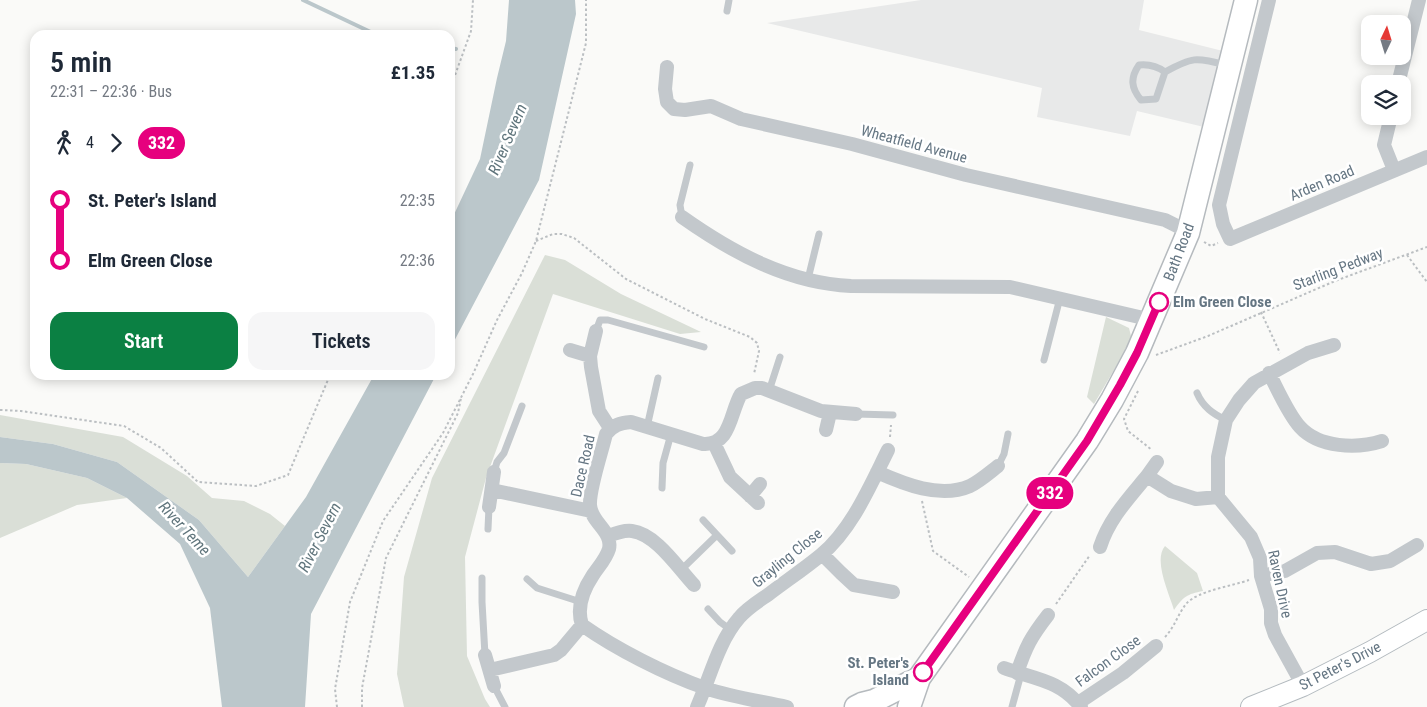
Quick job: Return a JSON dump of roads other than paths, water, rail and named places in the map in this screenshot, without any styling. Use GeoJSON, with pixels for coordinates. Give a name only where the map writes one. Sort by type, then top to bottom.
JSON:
{"type":"FeatureCollection","features":[{"type":"Feature","properties":{"kind":"main road","name":"Bath Road"},"geometry":{"type":"LineString","coordinates":[[909,707],[919,678],[1087,441],[1112,400],[1152,320],[1188,233],[1246,0]]}},
{"type":"Feature","properties":{"kind":"main road","name":"Bath Road"},"geometry":{"type":"LineString","coordinates":[[875,705],[919,678]]}},
{"type":"Feature","properties":{"kind":"street","name":"Arden Road"},"geometry":{"type":"LineString","coordinates":[[1268,0],[1227,165],[1219,205],[1222,224],[1230,240],[1427,157]]}},
{"type":"Feature","properties":{"kind":"street"},"geometry":{"type":"LineString","coordinates":[[1400,75],[1419,0]]}},
{"type":"Feature","properties":{"kind":"street","name":"Wheatfield Avenue"},"geometry":{"type":"LineString","coordinates":[[667,67],[665,89],[667,102],[674,109],[685,110],[711,106],[741,119],[852,144],[966,175],[1165,220],[1188,233]]}},
{"type":"Feature","properties":{"kind":"street"},"geometry":{"type":"LineString","coordinates":[[1389,125],[1384,145],[1394,170]]}},
{"type":"Feature","properties":{"kind":"street"},"geometry":{"type":"LineString","coordinates":[[682,217],[715,240],[742,255],[774,270],[808,280],[851,286],[1010,287],[1152,320]]}},
{"type":"Feature","properties":{"kind":"street"},"geometry":{"type":"LineString","coordinates":[[596,330],[590,356],[591,367],[599,411],[610,428]]}},
{"type":"Feature","properties":{"kind":"street"},"geometry":{"type":"LineString","coordinates":[[1147,476],[1172,491],[1196,499],[1218,497],[1218,458],[1226,420],[1248,388],[1269,373],[1308,353],[1334,345]]}},
{"type":"Feature","properties":{"kind":"street"},"geometry":{"type":"LineString","coordinates":[[570,350],[590,356]]}},
{"type":"Feature","properties":{"kind":"street"},"geometry":{"type":"LineString","coordinates":[[1269,373],[1298,425],[1316,439],[1348,446],[1367,446],[1382,440]]}},
{"type":"Feature","properties":{"kind":"street"},"geometry":{"type":"LineString","coordinates":[[760,484],[754,500],[730,476],[714,443],[726,434],[741,394],[762,390],[830,413],[856,414]]}},
{"type":"Feature","properties":{"kind":"street"},"geometry":{"type":"LineString","coordinates":[[826,430],[830,413]]}},
{"type":"Feature","properties":{"kind":"street","name":"Dace Road"},"geometry":{"type":"LineString","coordinates":[[609,536],[596,520],[591,510],[590,498],[606,434],[610,428],[620,423],[631,422],[703,444],[714,443]]}},
{"type":"Feature","properties":{"kind":"street","name":"Grayling Close"},"geometry":{"type":"LineString","coordinates":[[697,707],[717,658],[739,618],[750,607],[822,554],[843,530],[862,501],[888,450]]}},
{"type":"Feature","properties":{"kind":"street"},"geometry":{"type":"LineString","coordinates":[[1100,547],[1105,531],[1116,513],[1157,462]]}},
{"type":"Feature","properties":{"kind":"street"},"geometry":{"type":"LineString","coordinates":[[877,472],[919,489],[946,490],[965,488],[980,472],[998,466]]}},
{"type":"Feature","properties":{"kind":"street"},"geometry":{"type":"LineString","coordinates":[[489,507],[494,472]]}},
{"type":"Feature","properties":{"kind":"street"},"geometry":{"type":"LineString","coordinates":[[492,490],[591,510]]}},
{"type":"Feature","properties":{"kind":"street","name":"Raven Drive"},"geometry":{"type":"LineString","coordinates":[[1218,497],[1251,537],[1260,558],[1261,576],[1275,635],[1302,686]]}},
{"type":"Feature","properties":{"kind":"street"},"geometry":{"type":"LineString","coordinates":[[694,585],[652,538],[642,533],[622,531],[609,536],[608,551],[592,577],[579,608],[582,625],[653,666],[706,688],[756,704],[788,707]]}},
{"type":"Feature","properties":{"kind":"street"},"geometry":{"type":"LineString","coordinates":[[1261,576],[1285,571],[1318,553],[1335,552],[1371,564],[1390,561],[1417,545]]}},
{"type":"Feature","properties":{"kind":"street"},"geometry":{"type":"LineString","coordinates":[[822,554],[854,585],[893,592]]}},
{"type":"Feature","properties":{"kind":"street"},"geometry":{"type":"LineString","coordinates":[[1048,615],[1025,648],[1014,672],[1056,685],[1080,705]]}},
{"type":"Feature","properties":{"kind":"street","name":"St Peter's Drive"},"geometry":{"type":"LineString","coordinates":[[1252,707],[1302,686],[1370,652],[1427,620]]}},
{"type":"Feature","properties":{"kind":"street"},"geometry":{"type":"LineString","coordinates":[[490,670],[554,656],[582,625]]}},
{"type":"Feature","properties":{"kind":"street","name":"Falcon Close"},"geometry":{"type":"LineString","coordinates":[[1080,705],[1156,646]]}},
{"type":"Feature","properties":{"kind":"street"},"geometry":{"type":"LineString","coordinates":[[485,656],[494,686]]}},
{"type":"Feature","properties":{"kind":"lane"},"geometry":{"type":"LineString","coordinates":[[727,12],[729,0]]}},
{"type":"Feature","properties":{"kind":"lane"},"geometry":{"type":"LineString","coordinates":[[1164,72],[1159,67],[1139,64],[1132,81],[1134,92],[1141,100],[1156,99],[1164,72],[1186,61],[1198,59],[1229,66]]}},
{"type":"Feature","properties":{"kind":"lane"},"geometry":{"type":"LineString","coordinates":[[682,217],[680,205],[690,165]]}},
{"type":"Feature","properties":{"kind":"lane"},"geometry":{"type":"LineString","coordinates":[[808,280],[819,234]]}},
{"type":"Feature","properties":{"kind":"lane"},"geometry":{"type":"LineString","coordinates":[[1044,360],[1060,298]]}},
{"type":"Feature","properties":{"kind":"lane"},"geometry":{"type":"LineString","coordinates":[[596,330],[600,320],[608,320],[704,347]]}},
{"type":"Feature","properties":{"kind":"lane"},"geometry":{"type":"LineString","coordinates":[[762,390],[780,357]]}},
{"type":"Feature","properties":{"kind":"lane"},"geometry":{"type":"LineString","coordinates":[[647,427],[658,378]]}},
{"type":"Feature","properties":{"kind":"lane"},"geometry":{"type":"LineString","coordinates":[[1197,393],[1207,409],[1216,416],[1226,420]]}},
{"type":"Feature","properties":{"kind":"lane"},"geometry":{"type":"LineString","coordinates":[[494,472],[497,462],[504,453],[522,406]]}},
{"type":"Feature","properties":{"kind":"lane"},"geometry":{"type":"LineString","coordinates":[[856,414],[893,416]]}},
{"type":"Feature","properties":{"kind":"lane"},"geometry":{"type":"LineString","coordinates":[[662,488],[663,462],[671,434]]}},
{"type":"Feature","properties":{"kind":"lane"},"geometry":{"type":"LineString","coordinates":[[998,466],[1004,454],[1008,434]]}},
{"type":"Feature","properties":{"kind":"lane"},"geometry":{"type":"LineString","coordinates":[[488,528],[489,507]]}},
{"type":"Feature","properties":{"kind":"lane"},"geometry":{"type":"LineString","coordinates":[[703,520],[732,551]]}},
{"type":"Feature","properties":{"kind":"lane"},"geometry":{"type":"LineString","coordinates":[[680,570],[717,535]]}},
{"type":"Feature","properties":{"kind":"lane"},"geometry":{"type":"LineString","coordinates":[[482,578],[485,656]]}},
{"type":"Feature","properties":{"kind":"lane"},"geometry":{"type":"LineString","coordinates":[[527,579],[537,588],[581,602]]}},
{"type":"Feature","properties":{"kind":"lane"},"geometry":{"type":"LineString","coordinates":[[708,609],[720,622],[731,630]]}},
{"type":"Feature","properties":{"kind":"lane"},"geometry":{"type":"LineString","coordinates":[[1012,707],[1014,672]]}},
{"type":"Feature","properties":{"kind":"lane"},"geometry":{"type":"LineString","coordinates":[[494,686],[505,707]]}},
{"type":"Feature","properties":{"kind":"water","name":"River Severn"},"geometry":{"type":"Polygon","coordinates":[[[509,0],[575,0],[576,14],[539,180],[455,340],[455,212],[480,159],[506,41],[509,0]]]}},
{"type":"Feature","properties":{"kind":"water"},"geometry":{"type":"Polygon","coordinates":[[[371,380],[433,380],[311,614],[305,707],[222,707],[210,608],[180,544],[127,498],[87,478],[26,464],[0,463],[0,437],[53,444],[117,462],[199,520],[248,577],[306,497],[371,380]]]}},
{"type":"Feature","properties":{"kind":"waterway"},"geometry":{"type":"LineString","coordinates":[[303,0],[366,30]]}},
{"type":"Feature","properties":{"kind":"place","name":"Elm Green Close"},"geometry":{"type":"Point","coordinates":[1159,302]}},
{"type":"Feature","properties":{"kind":"place","name":"St. Peter's Island"},"geometry":{"type":"Point","coordinates":[923,672]}},
{"type":"Feature","properties":{"kind":"water label","name":"River Teme"},"geometry":{"type":"Point","coordinates":[185,528]}}]}
